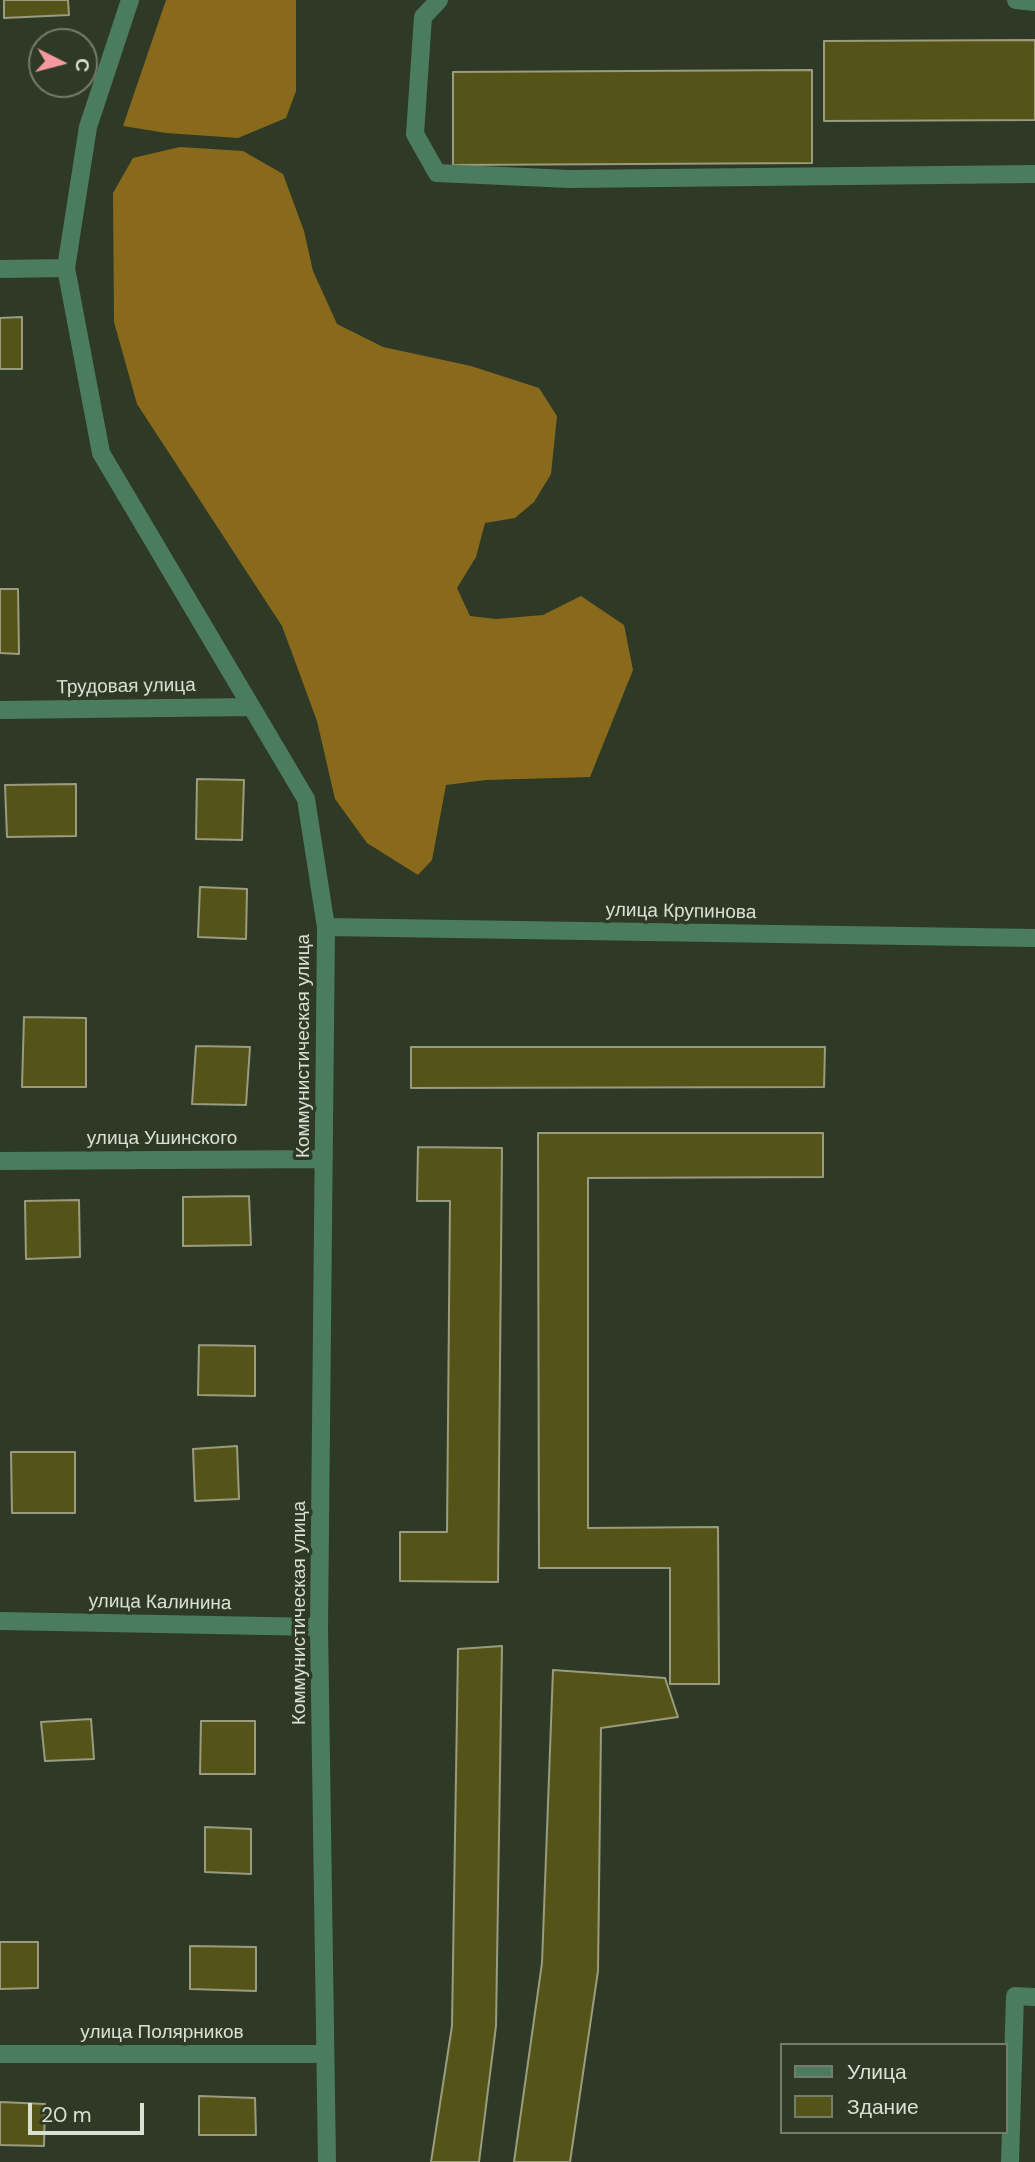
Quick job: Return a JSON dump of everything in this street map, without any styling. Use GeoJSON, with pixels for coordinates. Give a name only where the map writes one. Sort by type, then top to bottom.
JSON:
{"type":"FeatureCollection","features":[{"type":"Feature","properties":{"kind":"street","name":"Коммунистическая улица"},"geometry":{"type":"LineString","coordinates":[[130,0],[88,127],[66,268],[101,453],[306,799],[326,927],[319,1627],[327,2162]]}},
{"type":"Feature","properties":{"kind":"street"},"geometry":{"type":"LineString","coordinates":[[439,0],[423,17],[415,134],[437,173],[569,179],[1035,174]]}},
{"type":"Feature","properties":{"kind":"street"},"geometry":{"type":"LineString","coordinates":[[1016,0],[1035,2]]}},
{"type":"Feature","properties":{"kind":"street"},"geometry":{"type":"LineString","coordinates":[[0,269],[66,268]]}},
{"type":"Feature","properties":{"kind":"street","name":"Трудовая улица"},"geometry":{"type":"LineString","coordinates":[[0,710],[251,707]]}},
{"type":"Feature","properties":{"kind":"street","name":"улица Крупинова"},"geometry":{"type":"LineString","coordinates":[[326,927],[1035,938]]}},
{"type":"Feature","properties":{"kind":"street","name":"улица Ушинского"},"geometry":{"type":"LineString","coordinates":[[0,1161],[324,1159]]}},
{"type":"Feature","properties":{"kind":"street","name":"улица Калинина"},"geometry":{"type":"LineString","coordinates":[[0,1621],[319,1627]]}},
{"type":"Feature","properties":{"kind":"street"},"geometry":{"type":"LineString","coordinates":[[1010,2162],[1016,1996],[1035,1997]]}},
{"type":"Feature","properties":{"kind":"street","name":"улица Полярников"},"geometry":{"type":"LineString","coordinates":[[0,2054],[325,2054]]}},
{"type":"Feature","properties":{"kind":"shaded area"},"geometry":{"type":"Polygon","coordinates":[[[166,0],[296,0],[296,91],[286,118],[238,138],[166,133],[123,126],[166,0]]]}},
{"type":"Feature","properties":{"kind":"shaded area"},"geometry":{"type":"Polygon","coordinates":[[[180,147],[243,151],[283,174],[304,231],[313,271],[337,324],[383,347],[471,366],[539,388],[557,416],[551,474],[534,502],[515,518],[485,523],[476,557],[457,588],[470,616],[496,619],[543,615],[581,596],[624,625],[633,670],[590,777],[486,780],[446,785],[432,860],[418,875],[367,843],[335,799],[317,721],[282,626],[137,404],[114,322],[113,193],[133,158],[180,147]]]}},
{"type":"Feature","properties":{"kind":"building"},"geometry":{"type":"Polygon","coordinates":[[[4,0],[68,0],[69,15],[4,18],[4,0]]]}},
{"type":"Feature","properties":{"kind":"building"},"geometry":{"type":"Polygon","coordinates":[[[1035,40],[1035,120],[824,121],[824,41],[1035,40]]]}},
{"type":"Feature","properties":{"kind":"building"},"geometry":{"type":"Polygon","coordinates":[[[812,70],[812,163],[453,165],[453,72],[812,70]]]}},
{"type":"Feature","properties":{"kind":"building"},"geometry":{"type":"Polygon","coordinates":[[[22,317],[22,369],[0,369],[0,318],[22,317]]]}},
{"type":"Feature","properties":{"kind":"building"},"geometry":{"type":"Polygon","coordinates":[[[0,589],[18,589],[19,654],[0,653],[0,589]]]}},
{"type":"Feature","properties":{"kind":"building"},"geometry":{"type":"Polygon","coordinates":[[[197,779],[244,780],[242,840],[196,839],[197,779]]]}},
{"type":"Feature","properties":{"kind":"building"},"geometry":{"type":"Polygon","coordinates":[[[76,784],[76,836],[7,837],[5,785],[76,784]]]}},
{"type":"Feature","properties":{"kind":"building"},"geometry":{"type":"Polygon","coordinates":[[[200,887],[247,889],[246,939],[198,937],[200,887]]]}},
{"type":"Feature","properties":{"kind":"building"},"geometry":{"type":"Polygon","coordinates":[[[24,1017],[86,1018],[86,1087],[22,1087],[24,1017]]]}},
{"type":"Feature","properties":{"kind":"building"},"geometry":{"type":"Polygon","coordinates":[[[196,1046],[250,1047],[246,1105],[192,1104],[196,1046]]]}},
{"type":"Feature","properties":{"kind":"building"},"geometry":{"type":"Polygon","coordinates":[[[411,1047],[825,1047],[824,1087],[411,1088],[411,1047]]]}},
{"type":"Feature","properties":{"kind":"building"},"geometry":{"type":"Polygon","coordinates":[[[538,1133],[823,1133],[823,1177],[588,1178],[588,1528],[718,1527],[719,1684],[670,1684],[670,1568],[539,1568],[538,1133]]]}},
{"type":"Feature","properties":{"kind":"building"},"geometry":{"type":"Polygon","coordinates":[[[418,1147],[502,1148],[498,1582],[400,1581],[400,1532],[447,1532],[450,1201],[417,1201],[418,1147]]]}},
{"type":"Feature","properties":{"kind":"building"},"geometry":{"type":"Polygon","coordinates":[[[249,1196],[251,1245],[183,1246],[183,1197],[249,1196]]]}},
{"type":"Feature","properties":{"kind":"building"},"geometry":{"type":"Polygon","coordinates":[[[79,1200],[80,1257],[26,1259],[25,1201],[79,1200]]]}},
{"type":"Feature","properties":{"kind":"building"},"geometry":{"type":"Polygon","coordinates":[[[199,1345],[255,1346],[255,1396],[198,1395],[199,1345]]]}},
{"type":"Feature","properties":{"kind":"building"},"geometry":{"type":"Polygon","coordinates":[[[237,1446],[239,1499],[195,1501],[193,1449],[237,1446]]]}},
{"type":"Feature","properties":{"kind":"building"},"geometry":{"type":"Polygon","coordinates":[[[11,1452],[75,1452],[75,1513],[12,1513],[11,1452]]]}},
{"type":"Feature","properties":{"kind":"building"},"geometry":{"type":"Polygon","coordinates":[[[502,1646],[496,2026],[479,2162],[431,2162],[452,2026],[458,1649],[502,1646]]]}},
{"type":"Feature","properties":{"kind":"building"},"geometry":{"type":"Polygon","coordinates":[[[553,1670],[665,1678],[678,1717],[601,1728],[598,1971],[570,2162],[514,2162],[542,1963],[553,1670]]]}},
{"type":"Feature","properties":{"kind":"building"},"geometry":{"type":"Polygon","coordinates":[[[91,1719],[94,1759],[45,1761],[41,1722],[91,1719]]]}},
{"type":"Feature","properties":{"kind":"building"},"geometry":{"type":"Polygon","coordinates":[[[201,1721],[255,1721],[255,1774],[200,1774],[201,1721]]]}},
{"type":"Feature","properties":{"kind":"building"},"geometry":{"type":"Polygon","coordinates":[[[205,1827],[251,1829],[251,1874],[205,1872],[205,1827]]]}},
{"type":"Feature","properties":{"kind":"building"},"geometry":{"type":"Polygon","coordinates":[[[0,1942],[38,1942],[38,1988],[0,1989],[0,1942]]]}},
{"type":"Feature","properties":{"kind":"building"},"geometry":{"type":"Polygon","coordinates":[[[190,1946],[256,1947],[256,1991],[190,1989],[190,1946]]]}},
{"type":"Feature","properties":{"kind":"building"},"geometry":{"type":"Polygon","coordinates":[[[199,2096],[255,2098],[256,2135],[199,2135],[199,2096]]]}},
{"type":"Feature","properties":{"kind":"building"},"geometry":{"type":"Polygon","coordinates":[[[0,2102],[45,2104],[44,2146],[0,2145],[0,2102]]]}}]}
